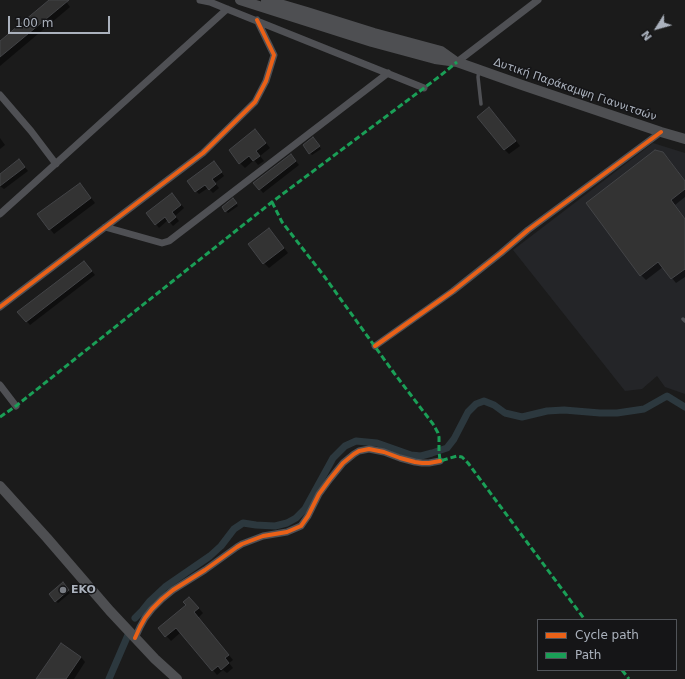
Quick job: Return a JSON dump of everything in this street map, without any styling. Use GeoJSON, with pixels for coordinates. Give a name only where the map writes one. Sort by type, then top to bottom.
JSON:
{"type":"FeatureCollection","features":[{"type":"Feature","properties":{"kind":"main road","name":"Δυτική Παράκαμψη Γιαννιτσών"},"geometry":{"type":"LineString","coordinates":[[240,0],[372,42],[435,59],[457,62],[685,139]]}},
{"type":"Feature","properties":{"kind":"main road","name":"Δυτική Παράκαμψη Γιαννιτσών"},"geometry":{"type":"LineString","coordinates":[[266,0],[374,33],[441,51],[457,62]]}},
{"type":"Feature","properties":{"kind":"main road"},"geometry":{"type":"LineString","coordinates":[[0,486],[110,611],[155,659],[177,679]]}},
{"type":"Feature","properties":{"kind":"street"},"geometry":{"type":"LineString","coordinates":[[200,0],[227,8],[424,88]]}},
{"type":"Feature","properties":{"kind":"street"},"geometry":{"type":"LineString","coordinates":[[457,62],[538,0]]}},
{"type":"Feature","properties":{"kind":"street"},"geometry":{"type":"LineString","coordinates":[[0,214],[227,8]]}},
{"type":"Feature","properties":{"kind":"street"},"geometry":{"type":"LineString","coordinates":[[0,306],[203,153],[255,102],[266,81],[274,54],[257,20]]}},
{"type":"Feature","properties":{"kind":"street"},"geometry":{"type":"LineString","coordinates":[[105,227],[162,243],[169,242],[388,74]]}},
{"type":"Feature","properties":{"kind":"street"},"geometry":{"type":"LineString","coordinates":[[0,95],[31,131],[56,164]]}},
{"type":"Feature","properties":{"kind":"street"},"geometry":{"type":"LineString","coordinates":[[375,346],[453,290],[528,230],[661,132]]}},
{"type":"Feature","properties":{"kind":"street"},"geometry":{"type":"LineString","coordinates":[[0,385],[16,406]]}},
{"type":"Feature","properties":{"kind":"street"},"geometry":{"type":"LineString","coordinates":[[135,638],[145,618],[152,609],[173,590],[206,570],[242,544],[262,536],[287,532],[301,526],[330,478],[343,463],[359,451],[369,450],[384,452],[422,464],[440,461]]}},
{"type":"Feature","properties":{"kind":"lane"},"geometry":{"type":"LineString","coordinates":[[479,70],[478,77],[481,104]]}},
{"type":"Feature","properties":{"kind":"shaded area"},"geometry":{"type":"Polygon","coordinates":[[[653,143],[685,153],[685,394],[665,387],[657,376],[642,389],[625,391],[513,250],[653,143]]]}},
{"type":"Feature","properties":{"kind":"building"},"geometry":{"type":"Polygon","coordinates":[[[49,0],[69,0],[0,57],[0,41],[49,0]]]}},
{"type":"Feature","properties":{"kind":"building"},"geometry":{"type":"Polygon","coordinates":[[[489,107],[516,141],[504,150],[477,117],[489,107]]]}},
{"type":"Feature","properties":{"kind":"building"},"geometry":{"type":"Polygon","coordinates":[[[255,129],[266,143],[256,151],[260,156],[253,161],[249,156],[239,164],[229,150],[255,129]]]}},
{"type":"Feature","properties":{"kind":"building"},"geometry":{"type":"Polygon","coordinates":[[[313,137],[320,146],[309,154],[303,145],[313,137]]]}},
{"type":"Feature","properties":{"kind":"building"},"geometry":{"type":"Polygon","coordinates":[[[655,150],[663,152],[685,181],[685,189],[671,200],[685,219],[685,269],[671,279],[658,262],[640,276],[586,203],[655,150]]]}},
{"type":"Feature","properties":{"kind":"building"},"geometry":{"type":"Polygon","coordinates":[[[291,154],[296,161],[259,190],[253,183],[291,154]]]}},
{"type":"Feature","properties":{"kind":"building"},"geometry":{"type":"Polygon","coordinates":[[[19,159],[25,167],[0,186],[0,174],[19,159]]]}},
{"type":"Feature","properties":{"kind":"building"},"geometry":{"type":"Polygon","coordinates":[[[214,161],[222,172],[212,179],[216,184],[209,190],[205,185],[195,192],[187,181],[214,161]]]}},
{"type":"Feature","properties":{"kind":"building"},"geometry":{"type":"Polygon","coordinates":[[[80,183],[91,198],[49,230],[37,214],[80,183]]]}},
{"type":"Feature","properties":{"kind":"building"},"geometry":{"type":"Polygon","coordinates":[[[172,193],[181,205],[172,212],[176,217],[169,223],[165,217],[155,225],[146,213],[172,193]]]}},
{"type":"Feature","properties":{"kind":"building"},"geometry":{"type":"Polygon","coordinates":[[[233,198],[237,203],[225,212],[222,207],[233,198]]]}},
{"type":"Feature","properties":{"kind":"building"},"geometry":{"type":"Polygon","coordinates":[[[269,228],[284,248],[263,264],[248,244],[269,228]]]}},
{"type":"Feature","properties":{"kind":"building"},"geometry":{"type":"Polygon","coordinates":[[[84,261],[92,271],[26,322],[17,312],[84,261]]]}},
{"type":"Feature","properties":{"kind":"building"},"geometry":{"type":"Polygon","coordinates":[[[63,582],[69,590],[55,602],[49,594],[63,582]]]}},
{"type":"Feature","properties":{"kind":"building"},"geometry":{"type":"Polygon","coordinates":[[[189,597],[199,608],[194,612],[229,655],[225,658],[229,663],[221,670],[218,666],[212,671],[176,628],[165,637],[158,628],[186,605],[183,602],[189,597]]]}},
{"type":"Feature","properties":{"kind":"building"},"geometry":{"type":"Polygon","coordinates":[[[61,643],[81,657],[66,679],[36,679],[61,643]]]}},
{"type":"Feature","properties":{"kind":"waterway"},"geometry":{"type":"LineString","coordinates":[[135,618],[165,587],[210,556],[221,546],[234,529],[243,523],[275,526],[287,523],[296,518],[305,509],[333,458],[345,446],[356,441],[377,443],[411,455],[421,456],[432,453],[447,448],[454,439],[468,412],[476,404],[484,401],[494,405],[505,413],[522,417],[547,411],[564,410],[617,413],[644,409],[667,396],[685,407]]}},
{"type":"Feature","properties":{"kind":"waterway"},"geometry":{"type":"LineString","coordinates":[[109,679],[128,635]]}},
{"type":"Feature","properties":{"kind":"marked path"},"geometry":{"type":"LineString","coordinates":[[0,417],[16,406],[272,202],[457,62]]}},
{"type":"Feature","properties":{"kind":"marked path"},"geometry":{"type":"LineString","coordinates":[[272,202],[282,222],[324,276],[433,424],[439,437],[440,461],[457,456],[462,457],[468,463],[584,619]]}},
{"type":"Feature","properties":{"kind":"marked path"},"geometry":{"type":"LineString","coordinates":[[623,671],[629,679]]}},
{"type":"Feature","properties":{"kind":"cycle path"},"geometry":{"type":"LineString","coordinates":[[0,307],[203,153],[255,102],[266,81],[274,55],[257,20]]}},
{"type":"Feature","properties":{"kind":"cycle path"},"geometry":{"type":"LineString","coordinates":[[375,346],[453,291],[528,230],[661,132]]}},
{"type":"Feature","properties":{"kind":"cycle path"},"geometry":{"type":"LineString","coordinates":[[135,638],[145,618],[152,609],[173,590],[242,544],[263,536],[287,532],[301,526],[319,494],[330,479],[343,463],[359,451],[369,449],[422,463],[440,461]]}},
{"type":"Feature","properties":{"kind":"place","name":"EKO"},"geometry":{"type":"Point","coordinates":[63,590]}}]}
